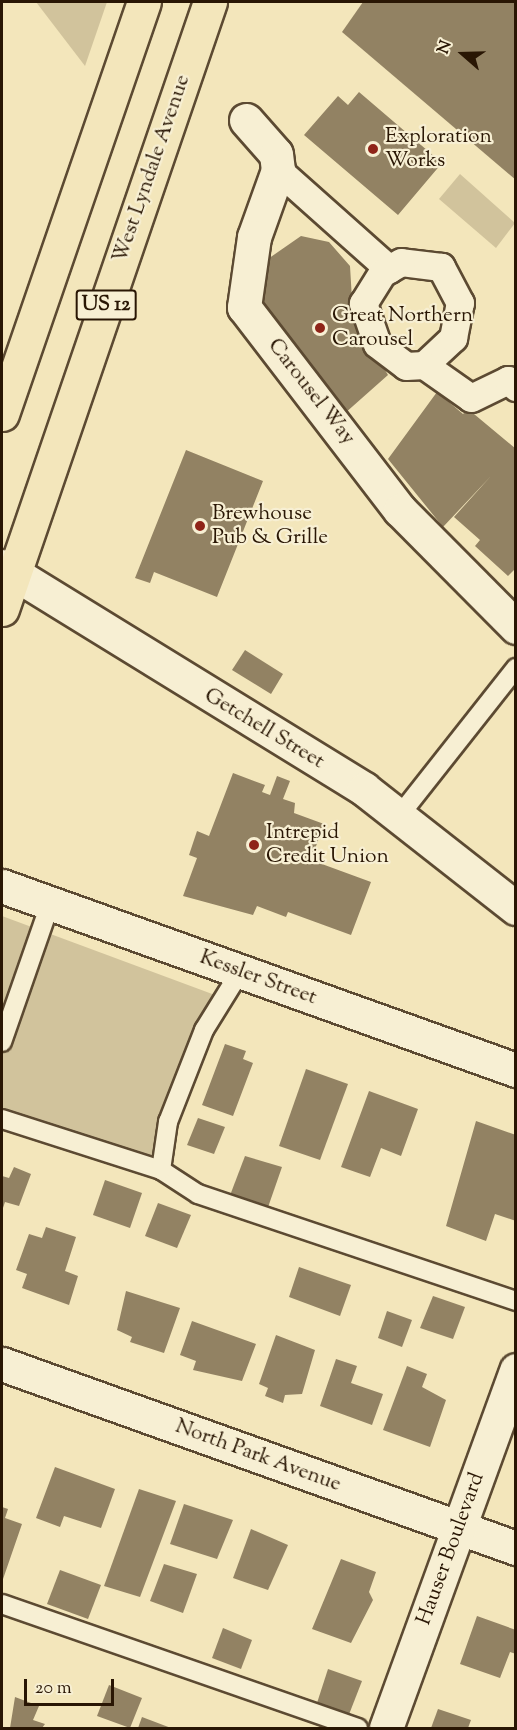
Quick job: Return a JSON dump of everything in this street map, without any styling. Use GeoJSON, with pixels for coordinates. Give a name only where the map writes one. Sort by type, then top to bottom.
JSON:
{"type":"FeatureCollection","features":[{"type":"Feature","properties":{"kind":"highway","name":"US 12"},"geometry":{"type":"LineString","coordinates":[[2,414],[144,2]]}},
{"type":"Feature","properties":{"kind":"highway","name":"West Lyndale Avenue"},"geometry":{"type":"LineString","coordinates":[[2,609],[8,570],[210,2]]}},
{"type":"Feature","properties":{"kind":"street"},"geometry":{"type":"LineString","coordinates":[[246,120],[276,154],[278,170],[389,268]]}},
{"type":"Feature","properties":{"kind":"street","name":"Carousel Way"},"geometry":{"type":"LineString","coordinates":[[278,170],[254,237],[244,308],[400,510],[516,627]]}},
{"type":"Feature","properties":{"kind":"street"},"geometry":{"type":"LineString","coordinates":[[424,365],[453,338],[460,320],[455,286],[441,267],[426,262],[401,262],[389,268],[370,286],[363,303],[367,326],[389,357],[406,366],[424,365],[471,398],[513,379]]}},
{"type":"Feature","properties":{"kind":"street","name":"Getchell Street"},"geometry":{"type":"LineString","coordinates":[[8,570],[364,789],[516,908]]}},
{"type":"Feature","properties":{"kind":"street","name":"Kessler Street"},"geometry":{"type":"LineString","coordinates":[[2,886],[516,1070]]}},
{"type":"Feature","properties":{"kind":"street","name":"North Park Avenue"},"geometry":{"type":"LineString","coordinates":[[2,1364],[516,1548]]}},
{"type":"Feature","properties":{"kind":"street","name":"Hauser Boulevard"},"geometry":{"type":"LineString","coordinates":[[386,1728],[516,1370]]}},
{"type":"Feature","properties":{"kind":"lane"},"geometry":{"type":"LineString","coordinates":[[399,816],[516,668]]}},
{"type":"Feature","properties":{"kind":"lane"},"geometry":{"type":"LineString","coordinates":[[2,1042],[51,904]]}},
{"type":"Feature","properties":{"kind":"lane"},"geometry":{"type":"LineString","coordinates":[[161,1170],[168,1122],[204,1030],[240,972]]}},
{"type":"Feature","properties":{"kind":"lane"},"geometry":{"type":"LineString","coordinates":[[2,1119],[161,1170],[198,1194],[516,1301]]}},
{"type":"Feature","properties":{"kind":"lane"},"geometry":{"type":"LineString","coordinates":[[2,1604],[358,1728]]}},
{"type":"Feature","properties":{"kind":"shaded area"},"geometry":{"type":"Polygon","coordinates":[[[36,2],[107,2],[85,66],[36,2]]]}},
{"type":"Feature","properties":{"kind":"shaded area"},"geometry":{"type":"Polygon","coordinates":[[[460,174],[515,223],[496,248],[439,199],[460,174]]]}},
{"type":"Feature","properties":{"kind":"shaded area"},"geometry":{"type":"Polygon","coordinates":[[[2,916],[223,998],[161,1170],[2,1119],[2,916]]]}},
{"type":"Feature","properties":{"kind":"building"},"geometry":{"type":"Polygon","coordinates":[[[363,2],[516,2],[516,180],[342,32],[363,2]]]}},
{"type":"Feature","properties":{"kind":"building","name":"Exploration Works"},"geometry":{"type":"Polygon","coordinates":[[[359,92],[442,163],[398,215],[304,135],[338,96],[348,105],[359,92]]]}},
{"type":"Feature","properties":{"kind":"building","name":"Great Northern Carousel"},"geometry":{"type":"Polygon","coordinates":[[[301,236],[329,242],[350,266],[353,316],[388,375],[344,414],[291,349],[263,300],[265,261],[301,236]]]}},
{"type":"Feature","properties":{"kind":"building"},"geometry":{"type":"Polygon","coordinates":[[[437,392],[463,414],[468,409],[516,449],[516,568],[508,576],[475,546],[480,540],[454,517],[491,476],[443,527],[388,459],[437,392]]]}},
{"type":"Feature","properties":{"kind":"building","name":"Brewhouse Pub & Grille"},"geometry":{"type":"Polygon","coordinates":[[[186,450],[263,481],[217,597],[154,572],[150,583],[135,578],[186,450]]]}},
{"type":"Feature","properties":{"kind":"building"},"geometry":{"type":"Polygon","coordinates":[[[245,650],[283,674],[271,694],[232,670],[245,650]]]}},
{"type":"Feature","properties":{"kind":"building","name":"Intrepid Credit Union"},"geometry":{"type":"Polygon","coordinates":[[[233,773],[265,785],[262,792],[270,795],[277,776],[290,781],[283,799],[295,803],[294,813],[324,824],[311,860],[371,882],[351,935],[288,912],[286,917],[257,906],[253,915],[183,896],[197,858],[189,855],[197,831],[209,836],[233,773]]]}},
{"type":"Feature","properties":{"kind":"building"},"geometry":{"type":"Polygon","coordinates":[[[225,1044],[246,1051],[243,1059],[253,1063],[233,1116],[202,1105],[225,1044]]]}},
{"type":"Feature","properties":{"kind":"building"},"geometry":{"type":"Polygon","coordinates":[[[306,1069],[348,1084],[320,1160],[279,1146],[306,1069]]]}},
{"type":"Feature","properties":{"kind":"building"},"geometry":{"type":"Polygon","coordinates":[[[369,1091],[418,1109],[401,1156],[381,1148],[370,1177],[341,1167],[369,1091]]]}},
{"type":"Feature","properties":{"kind":"building"},"geometry":{"type":"Polygon","coordinates":[[[198,1118],[225,1127],[214,1154],[187,1145],[198,1118]]]}},
{"type":"Feature","properties":{"kind":"building"},"geometry":{"type":"Polygon","coordinates":[[[476,1121],[516,1135],[516,1221],[495,1214],[486,1241],[446,1226],[476,1121]]]}},
{"type":"Feature","properties":{"kind":"building"},"geometry":{"type":"Polygon","coordinates":[[[245,1156],[282,1167],[266,1213],[229,1198],[245,1156]]]}},
{"type":"Feature","properties":{"kind":"building"},"geometry":{"type":"Polygon","coordinates":[[[14,1167],[31,1174],[19,1206],[5,1202],[2,1211],[2,1176],[9,1178],[14,1167]]]}},
{"type":"Feature","properties":{"kind":"building"},"geometry":{"type":"Polygon","coordinates":[[[105,1180],[142,1193],[130,1228],[93,1215],[105,1180]]]}},
{"type":"Feature","properties":{"kind":"building"},"geometry":{"type":"Polygon","coordinates":[[[158,1203],[191,1215],[177,1248],[145,1236],[158,1203]]]}},
{"type":"Feature","properties":{"kind":"building"},"geometry":{"type":"Polygon","coordinates":[[[46,1227],[76,1237],[65,1271],[78,1276],[69,1305],[22,1288],[27,1274],[16,1270],[29,1234],[42,1238],[46,1227]]]}},
{"type":"Feature","properties":{"kind":"building"},"geometry":{"type":"Polygon","coordinates":[[[299,1267],[351,1285],[340,1316],[289,1297],[299,1267]]]}},
{"type":"Feature","properties":{"kind":"building"},"geometry":{"type":"Polygon","coordinates":[[[126,1291],[180,1308],[164,1353],[130,1342],[132,1337],[117,1330],[126,1291]]]}},
{"type":"Feature","properties":{"kind":"building"},"geometry":{"type":"Polygon","coordinates":[[[433,1296],[465,1307],[453,1339],[420,1328],[433,1296]]]}},
{"type":"Feature","properties":{"kind":"building"},"geometry":{"type":"Polygon","coordinates":[[[387,1311],[412,1320],[402,1347],[378,1338],[387,1311]]]}},
{"type":"Feature","properties":{"kind":"building"},"geometry":{"type":"Polygon","coordinates":[[[192,1321],[256,1344],[242,1381],[193,1370],[196,1361],[180,1355],[192,1321]]]}},
{"type":"Feature","properties":{"kind":"building"},"geometry":{"type":"Polygon","coordinates":[[[276,1335],[315,1350],[302,1394],[285,1395],[283,1403],[265,1396],[268,1388],[259,1384],[276,1335]]]}},
{"type":"Feature","properties":{"kind":"building"},"geometry":{"type":"Polygon","coordinates":[[[336,1359],[357,1366],[351,1383],[383,1394],[372,1425],[320,1406],[336,1359]]]}},
{"type":"Feature","properties":{"kind":"building"},"geometry":{"type":"Polygon","coordinates":[[[407,1366],[427,1374],[422,1387],[446,1400],[430,1447],[383,1430],[407,1366]]]}},
{"type":"Feature","properties":{"kind":"building"},"geometry":{"type":"Polygon","coordinates":[[[55,1467],[115,1489],[101,1528],[64,1516],[60,1527],[36,1518],[55,1467]]]}},
{"type":"Feature","properties":{"kind":"building"},"geometry":{"type":"Polygon","coordinates":[[[139,1489],[176,1501],[140,1597],[104,1586],[139,1489]]]}},
{"type":"Feature","properties":{"kind":"building"},"geometry":{"type":"Polygon","coordinates":[[[184,1504],[233,1520],[217,1559],[170,1544],[184,1504]]]}},
{"type":"Feature","properties":{"kind":"building"},"geometry":{"type":"Polygon","coordinates":[[[2,1507],[8,1509],[5,1518],[22,1524],[2,1582],[2,1507]]]}},
{"type":"Feature","properties":{"kind":"building"},"geometry":{"type":"Polygon","coordinates":[[[251,1529],[288,1545],[268,1590],[233,1578],[251,1529]]]}},
{"type":"Feature","properties":{"kind":"building"},"geometry":{"type":"Polygon","coordinates":[[[341,1559],[376,1572],[369,1592],[373,1600],[351,1643],[312,1629],[341,1559]]]}},
{"type":"Feature","properties":{"kind":"building"},"geometry":{"type":"Polygon","coordinates":[[[164,1564],[197,1574],[183,1613],[150,1601],[164,1564]]]}},
{"type":"Feature","properties":{"kind":"building"},"geometry":{"type":"Polygon","coordinates":[[[60,1570],[101,1585],[88,1619],[47,1604],[60,1570]]]}},
{"type":"Feature","properties":{"kind":"building"},"geometry":{"type":"Polygon","coordinates":[[[477,1616],[516,1630],[516,1654],[510,1652],[500,1678],[460,1664],[477,1616]]]}},
{"type":"Feature","properties":{"kind":"building"},"geometry":{"type":"Polygon","coordinates":[[[223,1628],[252,1640],[241,1669],[212,1658],[223,1628]]]}},
{"type":"Feature","properties":{"kind":"building"},"geometry":{"type":"Polygon","coordinates":[[[328,1669],[362,1681],[348,1717],[317,1703],[328,1669]]]}},
{"type":"Feature","properties":{"kind":"building"},"geometry":{"type":"Polygon","coordinates":[[[109,1685],[142,1698],[130,1728],[97,1716],[109,1685]]]}},
{"type":"Feature","properties":{"kind":"building"},"geometry":{"type":"Polygon","coordinates":[[[15,1697],[39,1706],[33,1720],[45,1724],[42,1728],[10,1728],[15,1697]]]}},
{"type":"Feature","properties":{"kind":"building"},"geometry":{"type":"Polygon","coordinates":[[[438,1709],[471,1720],[468,1728],[431,1728],[438,1709]]]}},
{"type":"Feature","properties":{"kind":"building"},"geometry":{"type":"Polygon","coordinates":[[[142,1717],[171,1728],[138,1728],[142,1717]]]}},
{"type":"Feature","properties":{"kind":"place","name":"Exploration Works"},"geometry":{"type":"Point","coordinates":[373,149]}},
{"type":"Feature","properties":{"kind":"place","name":"Great Northern Carousel"},"geometry":{"type":"Point","coordinates":[320,328]}},
{"type":"Feature","properties":{"kind":"place","name":"Brewhouse Pub & Grille"},"geometry":{"type":"Point","coordinates":[200,526]}},
{"type":"Feature","properties":{"kind":"place","name":"Intrepid Credit Union"},"geometry":{"type":"Point","coordinates":[254,845]}}]}
